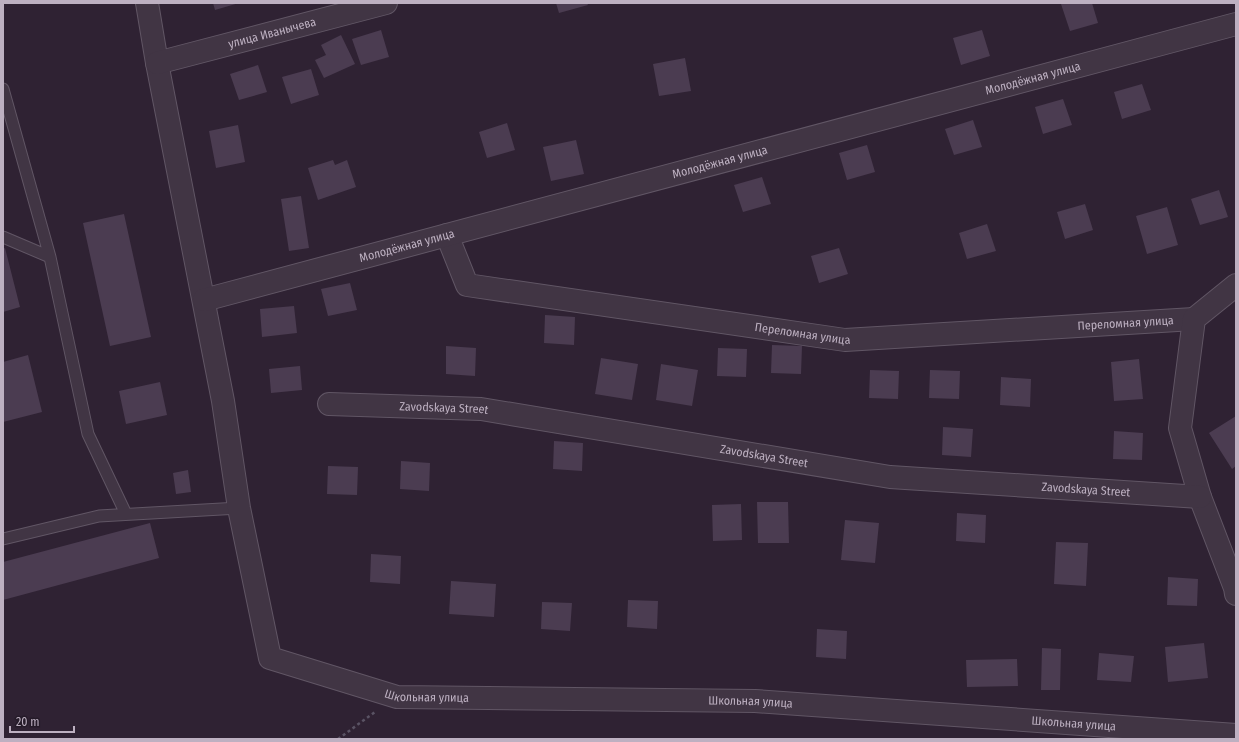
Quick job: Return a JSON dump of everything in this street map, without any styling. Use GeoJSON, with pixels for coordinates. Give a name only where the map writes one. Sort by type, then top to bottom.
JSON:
{"type":"FeatureCollection","features":[{"type":"Feature","properties":{"kind":"street"},"geometry":{"type":"LineString","coordinates":[[147,3],[157,63],[223,401],[239,508]]}},
{"type":"Feature","properties":{"kind":"street","name":"улица Иванычева"},"geometry":{"type":"LineString","coordinates":[[157,63],[386,3]]}},
{"type":"Feature","properties":{"kind":"street","name":"Молодёжная улица"},"geometry":{"type":"LineString","coordinates":[[204,300],[1236,24]]}},
{"type":"Feature","properties":{"kind":"street","name":"Переломная улица"},"geometry":{"type":"LineString","coordinates":[[447,235],[467,285],[845,340],[1194,319]]}},
{"type":"Feature","properties":{"kind":"street"},"geometry":{"type":"LineString","coordinates":[[1236,285],[1194,319],[1180,428],[1200,497],[1236,590]]}},
{"type":"Feature","properties":{"kind":"street","name":"Zavodskaya Street"},"geometry":{"type":"LineString","coordinates":[[329,404],[481,409],[890,477],[1200,497]]}},
{"type":"Feature","properties":{"kind":"street","name":"Школьная улица"},"geometry":{"type":"LineString","coordinates":[[239,508],[270,658],[397,697],[755,701],[1236,735]]}},
{"type":"Feature","properties":{"kind":"lane"},"geometry":{"type":"LineString","coordinates":[[3,89],[50,258],[88,434],[126,514]]}},
{"type":"Feature","properties":{"kind":"lane"},"geometry":{"type":"LineString","coordinates":[[3,237],[50,258]]}},
{"type":"Feature","properties":{"kind":"lane"},"geometry":{"type":"LineString","coordinates":[[3,539],[99,516],[239,508]]}},
{"type":"Feature","properties":{"kind":"path"},"geometry":{"type":"LineString","coordinates":[[338,739],[397,697]]}},
{"type":"Feature","properties":{"kind":"building"},"geometry":{"type":"Polygon","coordinates":[[[213,3],[239,3],[215,10],[213,3]]]}},
{"type":"Feature","properties":{"kind":"building"},"geometry":{"type":"Polygon","coordinates":[[[556,3],[587,3],[588,5],[559,13],[556,3]]]}},
{"type":"Feature","properties":{"kind":"building"},"geometry":{"type":"Polygon","coordinates":[[[1092,3],[1098,23],[1070,31],[1061,4],[1092,3]]]}},
{"type":"Feature","properties":{"kind":"building"},"geometry":{"type":"Polygon","coordinates":[[[381,30],[389,57],[361,65],[352,39],[381,30]]]}},
{"type":"Feature","properties":{"kind":"building"},"geometry":{"type":"Polygon","coordinates":[[[982,30],[990,56],[961,65],[953,38],[982,30]]]}},
{"type":"Feature","properties":{"kind":"building"},"geometry":{"type":"Polygon","coordinates":[[[341,35],[355,64],[324,78],[315,60],[326,55],[321,45],[341,35]]]}},
{"type":"Feature","properties":{"kind":"building"},"geometry":{"type":"Polygon","coordinates":[[[685,58],[691,91],[659,96],[653,64],[685,58]]]}},
{"type":"Feature","properties":{"kind":"building"},"geometry":{"type":"Polygon","coordinates":[[[258,65],[267,92],[239,100],[230,74],[258,65]]]}},
{"type":"Feature","properties":{"kind":"building"},"geometry":{"type":"Polygon","coordinates":[[[311,69],[319,95],[291,104],[282,77],[311,69]]]}},
{"type":"Feature","properties":{"kind":"building"},"geometry":{"type":"Polygon","coordinates":[[[1142,84],[1151,110],[1122,119],[1114,92],[1142,84]]]}},
{"type":"Feature","properties":{"kind":"building"},"geometry":{"type":"Polygon","coordinates":[[[1063,99],[1072,125],[1043,134],[1035,107],[1063,99]]]}},
{"type":"Feature","properties":{"kind":"building"},"geometry":{"type":"Polygon","coordinates":[[[973,120],[982,147],[954,155],[945,129],[973,120]]]}},
{"type":"Feature","properties":{"kind":"building"},"geometry":{"type":"Polygon","coordinates":[[[507,123],[515,150],[487,158],[479,132],[507,123]]]}},
{"type":"Feature","properties":{"kind":"building"},"geometry":{"type":"Polygon","coordinates":[[[238,125],[245,162],[216,168],[209,131],[238,125]]]}},
{"type":"Feature","properties":{"kind":"building"},"geometry":{"type":"Polygon","coordinates":[[[576,140],[584,174],[551,181],[543,147],[576,140]]]}},
{"type":"Feature","properties":{"kind":"building"},"geometry":{"type":"Polygon","coordinates":[[[867,145],[875,172],[847,180],[839,153],[867,145]]]}},
{"type":"Feature","properties":{"kind":"building"},"geometry":{"type":"Polygon","coordinates":[[[333,160],[335,165],[347,160],[356,187],[318,200],[308,168],[333,160]]]}},
{"type":"Feature","properties":{"kind":"building"},"geometry":{"type":"Polygon","coordinates":[[[762,177],[771,204],[743,212],[734,185],[762,177]]]}},
{"type":"Feature","properties":{"kind":"building"},"geometry":{"type":"Polygon","coordinates":[[[1219,190],[1228,217],[1200,225],[1191,199],[1219,190]]]}},
{"type":"Feature","properties":{"kind":"building"},"geometry":{"type":"Polygon","coordinates":[[[301,196],[309,248],[289,251],[281,199],[301,196]]]}},
{"type":"Feature","properties":{"kind":"building"},"geometry":{"type":"Polygon","coordinates":[[[1085,204],[1093,230],[1065,239],[1057,212],[1085,204]]]}},
{"type":"Feature","properties":{"kind":"building"},"geometry":{"type":"Polygon","coordinates":[[[1167,207],[1178,245],[1147,254],[1136,216],[1167,207]]]}},
{"type":"Feature","properties":{"kind":"building"},"geometry":{"type":"Polygon","coordinates":[[[124,214],[151,337],[110,346],[83,223],[124,214]]]}},
{"type":"Feature","properties":{"kind":"building"},"geometry":{"type":"Polygon","coordinates":[[[987,224],[996,251],[967,259],[959,233],[987,224]]]}},
{"type":"Feature","properties":{"kind":"building"},"geometry":{"type":"Polygon","coordinates":[[[5,248],[20,307],[3,312],[3,249],[5,248]]]}},
{"type":"Feature","properties":{"kind":"building"},"geometry":{"type":"Polygon","coordinates":[[[839,248],[848,274],[819,283],[811,256],[839,248]]]}},
{"type":"Feature","properties":{"kind":"building"},"geometry":{"type":"Polygon","coordinates":[[[350,283],[357,310],[328,316],[321,289],[350,283]]]}},
{"type":"Feature","properties":{"kind":"building"},"geometry":{"type":"Polygon","coordinates":[[[294,306],[297,333],[262,337],[260,309],[294,306]]]}},
{"type":"Feature","properties":{"kind":"building"},"geometry":{"type":"Polygon","coordinates":[[[545,315],[575,317],[574,345],[544,343],[545,315]]]}},
{"type":"Feature","properties":{"kind":"building"},"geometry":{"type":"Polygon","coordinates":[[[772,345],[802,346],[801,374],[771,373],[772,345]]]}},
{"type":"Feature","properties":{"kind":"building"},"geometry":{"type":"Polygon","coordinates":[[[446,346],[476,348],[475,376],[446,374],[446,346]]]}},
{"type":"Feature","properties":{"kind":"building"},"geometry":{"type":"Polygon","coordinates":[[[718,348],[747,349],[746,377],[717,376],[718,348]]]}},
{"type":"Feature","properties":{"kind":"building"},"geometry":{"type":"Polygon","coordinates":[[[28,355],[42,412],[3,422],[3,362],[28,355]]]}},
{"type":"Feature","properties":{"kind":"building"},"geometry":{"type":"Polygon","coordinates":[[[601,358],[638,364],[632,400],[595,394],[601,358]]]}},
{"type":"Feature","properties":{"kind":"building"},"geometry":{"type":"Polygon","coordinates":[[[1139,359],[1143,399],[1114,401],[1111,362],[1139,359]]]}},
{"type":"Feature","properties":{"kind":"building"},"geometry":{"type":"Polygon","coordinates":[[[661,364],[698,370],[692,406],[656,400],[661,364]]]}},
{"type":"Feature","properties":{"kind":"building"},"geometry":{"type":"Polygon","coordinates":[[[300,366],[302,390],[271,393],[269,369],[300,366]]]}},
{"type":"Feature","properties":{"kind":"building"},"geometry":{"type":"Polygon","coordinates":[[[870,370],[899,371],[898,399],[869,398],[870,370]]]}},
{"type":"Feature","properties":{"kind":"building"},"geometry":{"type":"Polygon","coordinates":[[[930,370],[960,371],[959,399],[929,398],[930,370]]]}},
{"type":"Feature","properties":{"kind":"building"},"geometry":{"type":"Polygon","coordinates":[[[1001,377],[1031,379],[1030,407],[1000,405],[1001,377]]]}},
{"type":"Feature","properties":{"kind":"building"},"geometry":{"type":"Polygon","coordinates":[[[160,382],[167,415],[126,424],[119,391],[160,382]]]}},
{"type":"Feature","properties":{"kind":"building"},"geometry":{"type":"Polygon","coordinates":[[[1236,416],[1236,466],[1232,469],[1209,433],[1236,416]]]}},
{"type":"Feature","properties":{"kind":"building"},"geometry":{"type":"Polygon","coordinates":[[[943,427],[973,429],[971,457],[942,455],[943,427]]]}},
{"type":"Feature","properties":{"kind":"building"},"geometry":{"type":"Polygon","coordinates":[[[1114,431],[1143,433],[1142,460],[1113,459],[1114,431]]]}},
{"type":"Feature","properties":{"kind":"building"},"geometry":{"type":"Polygon","coordinates":[[[554,441],[583,443],[582,471],[553,469],[554,441]]]}},
{"type":"Feature","properties":{"kind":"building"},"geometry":{"type":"Polygon","coordinates":[[[401,461],[430,463],[429,491],[400,489],[401,461]]]}},
{"type":"Feature","properties":{"kind":"building"},"geometry":{"type":"Polygon","coordinates":[[[328,466],[358,467],[357,495],[327,494],[328,466]]]}},
{"type":"Feature","properties":{"kind":"building"},"geometry":{"type":"Polygon","coordinates":[[[188,470],[191,492],[176,494],[173,473],[188,470]]]}},
{"type":"Feature","properties":{"kind":"building"},"geometry":{"type":"Polygon","coordinates":[[[757,502],[788,502],[789,543],[758,543],[757,502]]]}},
{"type":"Feature","properties":{"kind":"building"},"geometry":{"type":"Polygon","coordinates":[[[741,504],[742,540],[713,541],[712,505],[741,504]]]}},
{"type":"Feature","properties":{"kind":"building"},"geometry":{"type":"Polygon","coordinates":[[[957,513],[986,515],[985,543],[956,541],[957,513]]]}},
{"type":"Feature","properties":{"kind":"building"},"geometry":{"type":"Polygon","coordinates":[[[845,520],[879,523],[875,563],[841,560],[845,520]]]}},
{"type":"Feature","properties":{"kind":"building"},"geometry":{"type":"Polygon","coordinates":[[[150,523],[159,558],[3,600],[3,562],[150,523]]]}},
{"type":"Feature","properties":{"kind":"building"},"geometry":{"type":"Polygon","coordinates":[[[1056,542],[1088,543],[1086,586],[1054,584],[1056,542]]]}},
{"type":"Feature","properties":{"kind":"building"},"geometry":{"type":"Polygon","coordinates":[[[371,554],[401,556],[400,584],[370,582],[371,554]]]}},
{"type":"Feature","properties":{"kind":"building"},"geometry":{"type":"Polygon","coordinates":[[[1168,577],[1198,579],[1197,606],[1167,605],[1168,577]]]}},
{"type":"Feature","properties":{"kind":"building"},"geometry":{"type":"Polygon","coordinates":[[[451,581],[496,584],[494,617],[449,614],[451,581]]]}},
{"type":"Feature","properties":{"kind":"building"},"geometry":{"type":"Polygon","coordinates":[[[628,600],[658,601],[657,629],[627,627],[628,600]]]}},
{"type":"Feature","properties":{"kind":"building"},"geometry":{"type":"Polygon","coordinates":[[[542,602],[572,603],[570,631],[541,629],[542,602]]]}},
{"type":"Feature","properties":{"kind":"building"},"geometry":{"type":"Polygon","coordinates":[[[817,629],[847,631],[846,659],[816,657],[817,629]]]}},
{"type":"Feature","properties":{"kind":"building"},"geometry":{"type":"Polygon","coordinates":[[[1204,643],[1208,678],[1168,682],[1165,647],[1204,643]]]}},
{"type":"Feature","properties":{"kind":"building"},"geometry":{"type":"Polygon","coordinates":[[[1042,648],[1061,649],[1060,690],[1041,690],[1042,648]]]}},
{"type":"Feature","properties":{"kind":"building"},"geometry":{"type":"Polygon","coordinates":[[[1099,653],[1134,656],[1131,682],[1097,680],[1099,653]]]}},
{"type":"Feature","properties":{"kind":"building"},"geometry":{"type":"Polygon","coordinates":[[[1017,659],[1018,686],[967,687],[966,660],[1017,659]]]}}]}
